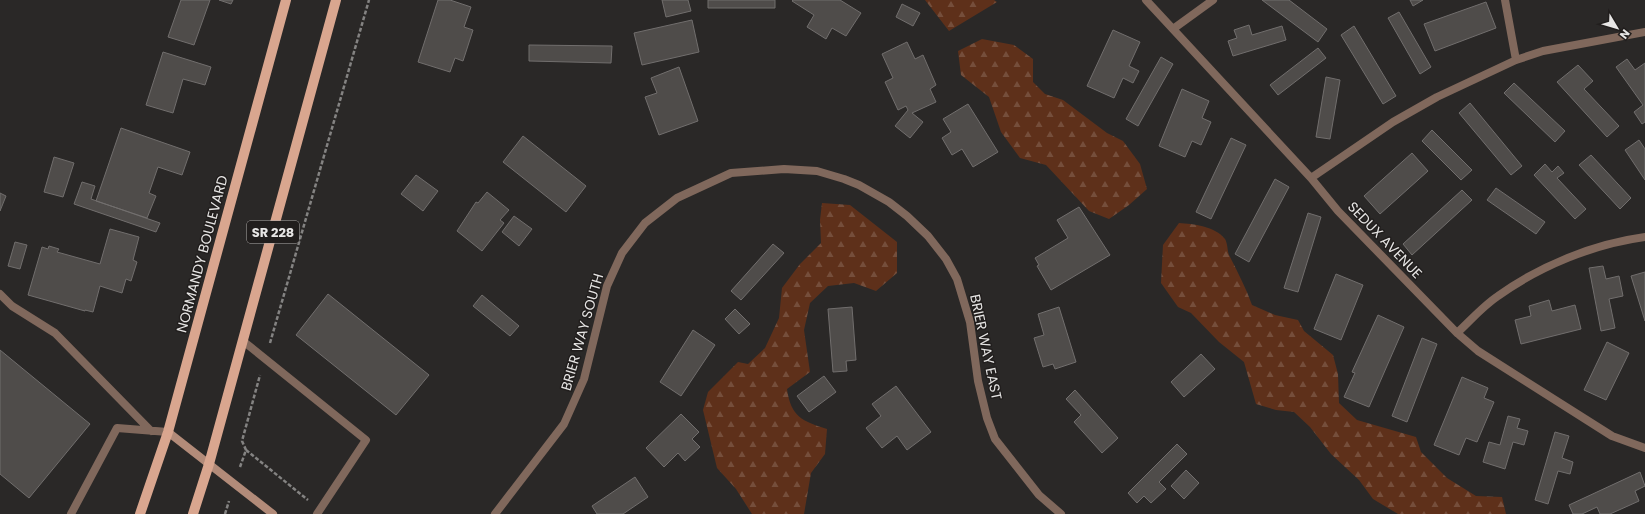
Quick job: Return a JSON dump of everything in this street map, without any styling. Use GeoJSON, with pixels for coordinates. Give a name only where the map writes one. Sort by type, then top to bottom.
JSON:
{"type":"FeatureCollection","features":[{"type":"Feature","properties":{"kind":"main road","name":"NORMANDY BOULEVARD"},"geometry":{"type":"LineString","coordinates":[[140,514],[168,432],[286,0]]}},
{"type":"Feature","properties":{"kind":"main road","name":"SR 228"},"geometry":{"type":"LineString","coordinates":[[193,514],[209,464],[336,0]]}},
{"type":"Feature","properties":{"kind":"street","name":"SEDUX AVENUE"},"geometry":{"type":"LineString","coordinates":[[1146,0],[1311,178],[1338,211],[1457,333],[1478,351],[1612,436],[1645,448]]}},
{"type":"Feature","properties":{"kind":"street"},"geometry":{"type":"LineString","coordinates":[[1173,29],[1213,0]]}},
{"type":"Feature","properties":{"kind":"street"},"geometry":{"type":"LineString","coordinates":[[1505,0],[1516,60]]}},
{"type":"Feature","properties":{"kind":"street"},"geometry":{"type":"LineString","coordinates":[[1311,178],[1393,122],[1437,97],[1516,60],[1543,50],[1645,32]]}},
{"type":"Feature","properties":{"kind":"street","name":"BRIER WAY SOUTH"},"geometry":{"type":"LineString","coordinates":[[495,514],[564,424],[584,379],[606,286],[622,253],[645,223],[677,198],[731,173],[784,168]]}},
{"type":"Feature","properties":{"kind":"street","name":"BRIER WAY EAST"},"geometry":{"type":"LineString","coordinates":[[784,168],[817,171],[859,185],[889,202],[907,216],[928,236],[946,259],[957,279],[970,322],[978,381],[987,418],[995,439],[1039,495],[1061,514]]}},
{"type":"Feature","properties":{"kind":"street"},"geometry":{"type":"LineString","coordinates":[[1457,333],[1497,296],[1535,273],[1576,255],[1645,238]]}},
{"type":"Feature","properties":{"kind":"street"},"geometry":{"type":"LineString","coordinates":[[0,294],[12,306],[54,333],[151,431]]}},
{"type":"Feature","properties":{"kind":"street"},"geometry":{"type":"LineString","coordinates":[[243,341],[366,440],[319,512]]}},
{"type":"Feature","properties":{"kind":"street"},"geometry":{"type":"LineString","coordinates":[[71,514],[117,428],[168,432],[273,514]]}},
{"type":"Feature","properties":{"kind":"path"},"geometry":{"type":"LineString","coordinates":[[319,512],[246,450],[242,441],[369,0]]}},
{"type":"Feature","properties":{"kind":"path"},"geometry":{"type":"LineString","coordinates":[[225,514],[246,450]]}},
{"type":"Feature","properties":{"kind":"green space"},"geometry":{"type":"Polygon","coordinates":[[[925,0],[994,0],[997,2],[949,31],[925,0]]]}},
{"type":"Feature","properties":{"kind":"green space"},"geometry":{"type":"Polygon","coordinates":[[[982,39],[1014,45],[1033,59],[1033,82],[1045,94],[1063,100],[1107,133],[1123,141],[1140,164],[1147,189],[1129,205],[1109,219],[1089,211],[1046,165],[1020,158],[1001,132],[989,97],[961,75],[958,51],[982,39]]]}},
{"type":"Feature","properties":{"kind":"green space"},"geometry":{"type":"Polygon","coordinates":[[[822,203],[850,205],[897,242],[897,273],[876,291],[854,283],[828,286],[810,303],[804,330],[810,372],[787,389],[791,406],[799,416],[804,420],[827,429],[825,454],[811,473],[804,514],[752,514],[736,489],[717,468],[703,410],[708,392],[738,362],[748,364],[765,348],[779,318],[782,288],[800,264],[821,243],[820,220],[822,203]]]}},
{"type":"Feature","properties":{"kind":"green space"},"geometry":{"type":"Polygon","coordinates":[[[1179,223],[1204,226],[1221,235],[1226,241],[1229,255],[1252,305],[1275,315],[1298,320],[1304,331],[1333,355],[1338,374],[1339,403],[1357,420],[1416,437],[1421,452],[1447,478],[1476,496],[1502,497],[1506,514],[1398,514],[1373,499],[1359,480],[1331,454],[1310,427],[1294,412],[1276,410],[1256,404],[1244,362],[1219,342],[1191,313],[1178,307],[1161,283],[1163,245],[1179,223]]]}},
{"type":"Feature","properties":{"kind":"building"},"geometry":{"type":"Polygon","coordinates":[[[181,0],[210,0],[194,45],[168,37],[181,0]]]}},
{"type":"Feature","properties":{"kind":"building"},"geometry":{"type":"Polygon","coordinates":[[[219,0],[233,0],[231,4],[219,0]]]}},
{"type":"Feature","properties":{"kind":"building"},"geometry":{"type":"Polygon","coordinates":[[[438,0],[450,0],[471,7],[464,27],[473,30],[463,61],[455,58],[450,72],[418,62],[438,0]]]}},
{"type":"Feature","properties":{"kind":"building"},"geometry":{"type":"Polygon","coordinates":[[[662,0],[688,0],[691,11],[666,17],[662,0]]]}},
{"type":"Feature","properties":{"kind":"building"},"geometry":{"type":"Polygon","coordinates":[[[708,0],[775,0],[775,8],[708,8],[708,0]]]}},
{"type":"Feature","properties":{"kind":"building"},"geometry":{"type":"Polygon","coordinates":[[[840,0],[861,13],[846,36],[832,28],[826,39],[807,27],[814,15],[792,1],[840,0]]]}},
{"type":"Feature","properties":{"kind":"building"},"geometry":{"type":"Polygon","coordinates":[[[1262,0],[1289,0],[1327,29],[1318,42],[1262,0]]]}},
{"type":"Feature","properties":{"kind":"building"},"geometry":{"type":"Polygon","coordinates":[[[1410,0],[1423,0],[1413,6],[1410,0]]]}},
{"type":"Feature","properties":{"kind":"building"},"geometry":{"type":"Polygon","coordinates":[[[1486,2],[1496,28],[1435,51],[1424,24],[1486,2]]]}},
{"type":"Feature","properties":{"kind":"building"},"geometry":{"type":"Polygon","coordinates":[[[902,4],[920,13],[913,26],[896,17],[902,4]]]}},
{"type":"Feature","properties":{"kind":"building"},"geometry":{"type":"Polygon","coordinates":[[[1399,12],[1431,67],[1420,74],[1388,18],[1399,12]]]}},
{"type":"Feature","properties":{"kind":"building"},"geometry":{"type":"Polygon","coordinates":[[[692,20],[699,52],[642,65],[634,33],[692,20]]]}},
{"type":"Feature","properties":{"kind":"building"},"geometry":{"type":"Polygon","coordinates":[[[1249,25],[1252,35],[1282,26],[1286,40],[1233,56],[1228,41],[1237,38],[1234,30],[1249,25]]]}},
{"type":"Feature","properties":{"kind":"building"},"geometry":{"type":"Polygon","coordinates":[[[1354,26],[1396,96],[1383,104],[1341,35],[1354,26]]]}},
{"type":"Feature","properties":{"kind":"building"},"geometry":{"type":"Polygon","coordinates":[[[1113,30],[1140,42],[1129,66],[1139,71],[1133,83],[1123,78],[1114,98],[1087,86],[1113,30]]]}},
{"type":"Feature","properties":{"kind":"building"},"geometry":{"type":"Polygon","coordinates":[[[907,42],[915,59],[923,55],[936,85],[930,89],[936,102],[912,113],[923,122],[910,138],[895,126],[908,110],[906,106],[898,110],[885,82],[893,78],[882,54],[907,42]]]}},
{"type":"Feature","properties":{"kind":"building"},"geometry":{"type":"Polygon","coordinates":[[[529,45],[612,46],[611,63],[529,61],[529,45]]]}},
{"type":"Feature","properties":{"kind":"building"},"geometry":{"type":"Polygon","coordinates":[[[1318,48],[1326,58],[1278,95],[1270,85],[1318,48]]]}},
{"type":"Feature","properties":{"kind":"building"},"geometry":{"type":"Polygon","coordinates":[[[163,52],[211,67],[205,85],[183,79],[173,113],[146,105],[163,52]]]}},
{"type":"Feature","properties":{"kind":"building"},"geometry":{"type":"Polygon","coordinates":[[[1161,57],[1173,64],[1138,126],[1126,119],[1161,57]]]}},
{"type":"Feature","properties":{"kind":"building"},"geometry":{"type":"Polygon","coordinates":[[[1627,59],[1635,70],[1645,63],[1645,122],[1642,124],[1634,112],[1643,105],[1616,67],[1627,59]]]}},
{"type":"Feature","properties":{"kind":"building"},"geometry":{"type":"Polygon","coordinates":[[[1578,65],[1593,81],[1584,89],[1619,126],[1607,137],[1557,82],[1578,65]]]}},
{"type":"Feature","properties":{"kind":"building"},"geometry":{"type":"Polygon","coordinates":[[[679,67],[698,121],[659,135],[645,97],[657,93],[651,78],[679,67]]]}},
{"type":"Feature","properties":{"kind":"building"},"geometry":{"type":"Polygon","coordinates":[[[1326,77],[1340,80],[1330,139],[1316,137],[1326,77]]]}},
{"type":"Feature","properties":{"kind":"building"},"geometry":{"type":"Polygon","coordinates":[[[1514,83],[1565,131],[1555,142],[1504,93],[1514,83]]]}},
{"type":"Feature","properties":{"kind":"building"},"geometry":{"type":"Polygon","coordinates":[[[1182,89],[1209,101],[1202,118],[1211,122],[1201,145],[1192,141],[1185,157],[1159,146],[1182,89]]]}},
{"type":"Feature","properties":{"kind":"building"},"geometry":{"type":"Polygon","coordinates":[[[1470,103],[1522,166],[1511,175],[1459,113],[1470,103]]]}},
{"type":"Feature","properties":{"kind":"building"},"geometry":{"type":"Polygon","coordinates":[[[968,104],[998,152],[973,167],[962,149],[952,155],[942,138],[951,132],[943,119],[968,104]]]}},
{"type":"Feature","properties":{"kind":"building"},"geometry":{"type":"Polygon","coordinates":[[[121,128],[190,152],[182,175],[158,167],[149,193],[156,196],[147,218],[96,201],[121,128]]]}},
{"type":"Feature","properties":{"kind":"building"},"geometry":{"type":"Polygon","coordinates":[[[1432,130],[1472,170],[1461,180],[1422,141],[1432,130]]]}},
{"type":"Feature","properties":{"kind":"building"},"geometry":{"type":"Polygon","coordinates":[[[523,136],[586,186],[566,212],[503,162],[523,136]]]}},
{"type":"Feature","properties":{"kind":"building"},"geometry":{"type":"Polygon","coordinates":[[[1231,138],[1246,145],[1211,219],[1196,212],[1231,138]]]}},
{"type":"Feature","properties":{"kind":"building"},"geometry":{"type":"Polygon","coordinates":[[[1639,140],[1645,149],[1645,180],[1625,150],[1639,140]]]}},
{"type":"Feature","properties":{"kind":"building"},"geometry":{"type":"Polygon","coordinates":[[[1412,153],[1428,171],[1380,214],[1364,196],[1412,153]]]}},
{"type":"Feature","properties":{"kind":"building"},"geometry":{"type":"Polygon","coordinates":[[[1591,155],[1631,198],[1620,209],[1579,165],[1591,155]]]}},
{"type":"Feature","properties":{"kind":"building"},"geometry":{"type":"Polygon","coordinates":[[[54,157],[74,163],[63,197],[44,192],[54,157]]]}},
{"type":"Feature","properties":{"kind":"building"},"geometry":{"type":"Polygon","coordinates":[[[1545,164],[1552,172],[1558,166],[1564,173],[1557,178],[1586,209],[1575,219],[1534,175],[1545,164]]]}},
{"type":"Feature","properties":{"kind":"building"},"geometry":{"type":"Polygon","coordinates":[[[416,175],[438,191],[423,211],[401,194],[416,175]]]}},
{"type":"Feature","properties":{"kind":"building"},"geometry":{"type":"Polygon","coordinates":[[[1275,179],[1289,187],[1249,262],[1235,254],[1275,179]]]}},
{"type":"Feature","properties":{"kind":"building"},"geometry":{"type":"Polygon","coordinates":[[[82,182],[95,186],[91,199],[160,223],[156,232],[74,204],[82,182]]]}},
{"type":"Feature","properties":{"kind":"building"},"geometry":{"type":"Polygon","coordinates":[[[1496,188],[1545,222],[1536,234],[1487,200],[1496,188]]]}},
{"type":"Feature","properties":{"kind":"building"},"geometry":{"type":"Polygon","coordinates":[[[1462,190],[1472,200],[1412,255],[1403,244],[1462,190]]]}},
{"type":"Feature","properties":{"kind":"building"},"geometry":{"type":"Polygon","coordinates":[[[487,192],[509,210],[500,220],[504,223],[482,251],[457,231],[476,202],[478,203],[487,192]]]}},
{"type":"Feature","properties":{"kind":"building"},"geometry":{"type":"Polygon","coordinates":[[[0,193],[6,196],[0,211],[0,193]]]}},
{"type":"Feature","properties":{"kind":"building"},"geometry":{"type":"Polygon","coordinates":[[[1079,207],[1110,255],[1051,290],[1037,266],[1039,265],[1035,258],[1068,238],[1057,220],[1079,207]]]}},
{"type":"Feature","properties":{"kind":"building"},"geometry":{"type":"Polygon","coordinates":[[[1308,213],[1321,217],[1298,292],[1284,288],[1308,213]]]}},
{"type":"Feature","properties":{"kind":"building"},"geometry":{"type":"Polygon","coordinates":[[[514,216],[532,229],[519,246],[502,232],[514,216]]]}},
{"type":"Feature","properties":{"kind":"building"},"geometry":{"type":"Polygon","coordinates":[[[110,229],[139,237],[133,260],[137,262],[131,281],[126,279],[122,293],[100,286],[93,312],[28,295],[42,247],[48,249],[49,246],[59,249],[57,252],[100,264],[110,229]]]}},
{"type":"Feature","properties":{"kind":"building"},"geometry":{"type":"Polygon","coordinates":[[[15,242],[27,245],[20,269],[8,266],[15,242]]]}},
{"type":"Feature","properties":{"kind":"building"},"geometry":{"type":"Polygon","coordinates":[[[773,244],[784,253],[741,300],[731,291],[773,244]]]}},
{"type":"Feature","properties":{"kind":"building"},"geometry":{"type":"Polygon","coordinates":[[[1603,266],[1606,279],[1619,276],[1623,296],[1609,299],[1615,328],[1601,331],[1589,268],[1603,266]]]}},
{"type":"Feature","properties":{"kind":"building"},"geometry":{"type":"Polygon","coordinates":[[[1645,272],[1645,321],[1631,276],[1645,272]]]}},
{"type":"Feature","properties":{"kind":"building"},"geometry":{"type":"Polygon","coordinates":[[[1336,274],[1363,285],[1341,340],[1314,329],[1336,274]]]}},
{"type":"Feature","properties":{"kind":"building"},"geometry":{"type":"Polygon","coordinates":[[[328,294],[429,375],[396,415],[296,335],[328,294]]]}},
{"type":"Feature","properties":{"kind":"building"},"geometry":{"type":"Polygon","coordinates":[[[482,295],[519,326],[510,336],[473,306],[482,295]]]}},
{"type":"Feature","properties":{"kind":"building"},"geometry":{"type":"Polygon","coordinates":[[[1549,300],[1552,311],[1575,305],[1581,329],[1521,344],[1515,320],[1531,316],[1529,306],[1549,300]]]}},
{"type":"Feature","properties":{"kind":"building"},"geometry":{"type":"Polygon","coordinates":[[[852,307],[856,360],[846,361],[847,371],[833,372],[828,309],[852,307]]]}},
{"type":"Feature","properties":{"kind":"building"},"geometry":{"type":"Polygon","coordinates":[[[1059,307],[1076,362],[1055,369],[1053,364],[1043,367],[1034,338],[1044,335],[1038,314],[1059,307]]]}},
{"type":"Feature","properties":{"kind":"building"},"geometry":{"type":"Polygon","coordinates":[[[735,309],[750,324],[739,334],[725,319],[735,309]]]}},
{"type":"Feature","properties":{"kind":"building"},"geometry":{"type":"Polygon","coordinates":[[[1378,315],[1404,327],[1369,407],[1344,397],[1355,373],[1352,372],[1378,315]]]}},
{"type":"Feature","properties":{"kind":"building"},"geometry":{"type":"Polygon","coordinates":[[[693,330],[715,345],[681,396],[660,382],[693,330]]]}},
{"type":"Feature","properties":{"kind":"building"},"geometry":{"type":"Polygon","coordinates":[[[1422,338],[1437,344],[1407,422],[1392,416],[1422,338]]]}},
{"type":"Feature","properties":{"kind":"building"},"geometry":{"type":"Polygon","coordinates":[[[1607,342],[1629,353],[1606,400],[1584,390],[1607,342]]]}},
{"type":"Feature","properties":{"kind":"building"},"geometry":{"type":"Polygon","coordinates":[[[0,350],[90,424],[29,498],[0,474],[0,350]]]}},
{"type":"Feature","properties":{"kind":"building"},"geometry":{"type":"Polygon","coordinates":[[[1201,354],[1215,369],[1184,397],[1171,382],[1201,354]]]}},
{"type":"Feature","properties":{"kind":"building"},"geometry":{"type":"Polygon","coordinates":[[[824,376],[836,392],[809,412],[797,396],[824,376]]]}},
{"type":"Feature","properties":{"kind":"building"},"geometry":{"type":"Polygon","coordinates":[[[1462,377],[1488,388],[1484,398],[1494,402],[1477,442],[1466,438],[1459,455],[1434,445],[1462,377]]]}},
{"type":"Feature","properties":{"kind":"building"},"geometry":{"type":"Polygon","coordinates":[[[896,386],[931,432],[907,450],[897,436],[882,448],[866,428],[881,416],[872,404],[896,386]]]}},
{"type":"Feature","properties":{"kind":"building"},"geometry":{"type":"Polygon","coordinates":[[[1075,390],[1118,438],[1102,453],[1074,422],[1081,415],[1066,399],[1075,390]]]}},
{"type":"Feature","properties":{"kind":"building"},"geometry":{"type":"Polygon","coordinates":[[[681,414],[699,432],[692,439],[700,447],[685,461],[678,453],[664,467],[646,448],[681,414]]]}},
{"type":"Feature","properties":{"kind":"building"},"geometry":{"type":"Polygon","coordinates":[[[1508,416],[1520,419],[1517,428],[1528,431],[1524,445],[1513,442],[1505,469],[1483,462],[1489,442],[1500,445],[1508,416]]]}},
{"type":"Feature","properties":{"kind":"building"},"geometry":{"type":"Polygon","coordinates":[[[1555,432],[1569,436],[1562,458],[1573,462],[1570,474],[1558,471],[1548,504],[1535,500],[1555,432]]]}},
{"type":"Feature","properties":{"kind":"building"},"geometry":{"type":"Polygon","coordinates":[[[1177,444],[1187,454],[1159,482],[1166,489],[1151,503],[1144,496],[1137,503],[1128,493],[1177,444]]]}},
{"type":"Feature","properties":{"kind":"building"},"geometry":{"type":"Polygon","coordinates":[[[1186,470],[1199,483],[1184,499],[1171,486],[1186,470]]]}},
{"type":"Feature","properties":{"kind":"building"},"geometry":{"type":"Polygon","coordinates":[[[1640,472],[1645,486],[1635,491],[1639,501],[1610,514],[1600,514],[1597,507],[1582,514],[1573,514],[1569,505],[1640,472]]]}},
{"type":"Feature","properties":{"kind":"building"},"geometry":{"type":"Polygon","coordinates":[[[635,477],[648,497],[623,514],[597,514],[592,506],[635,477]]]}}]}
